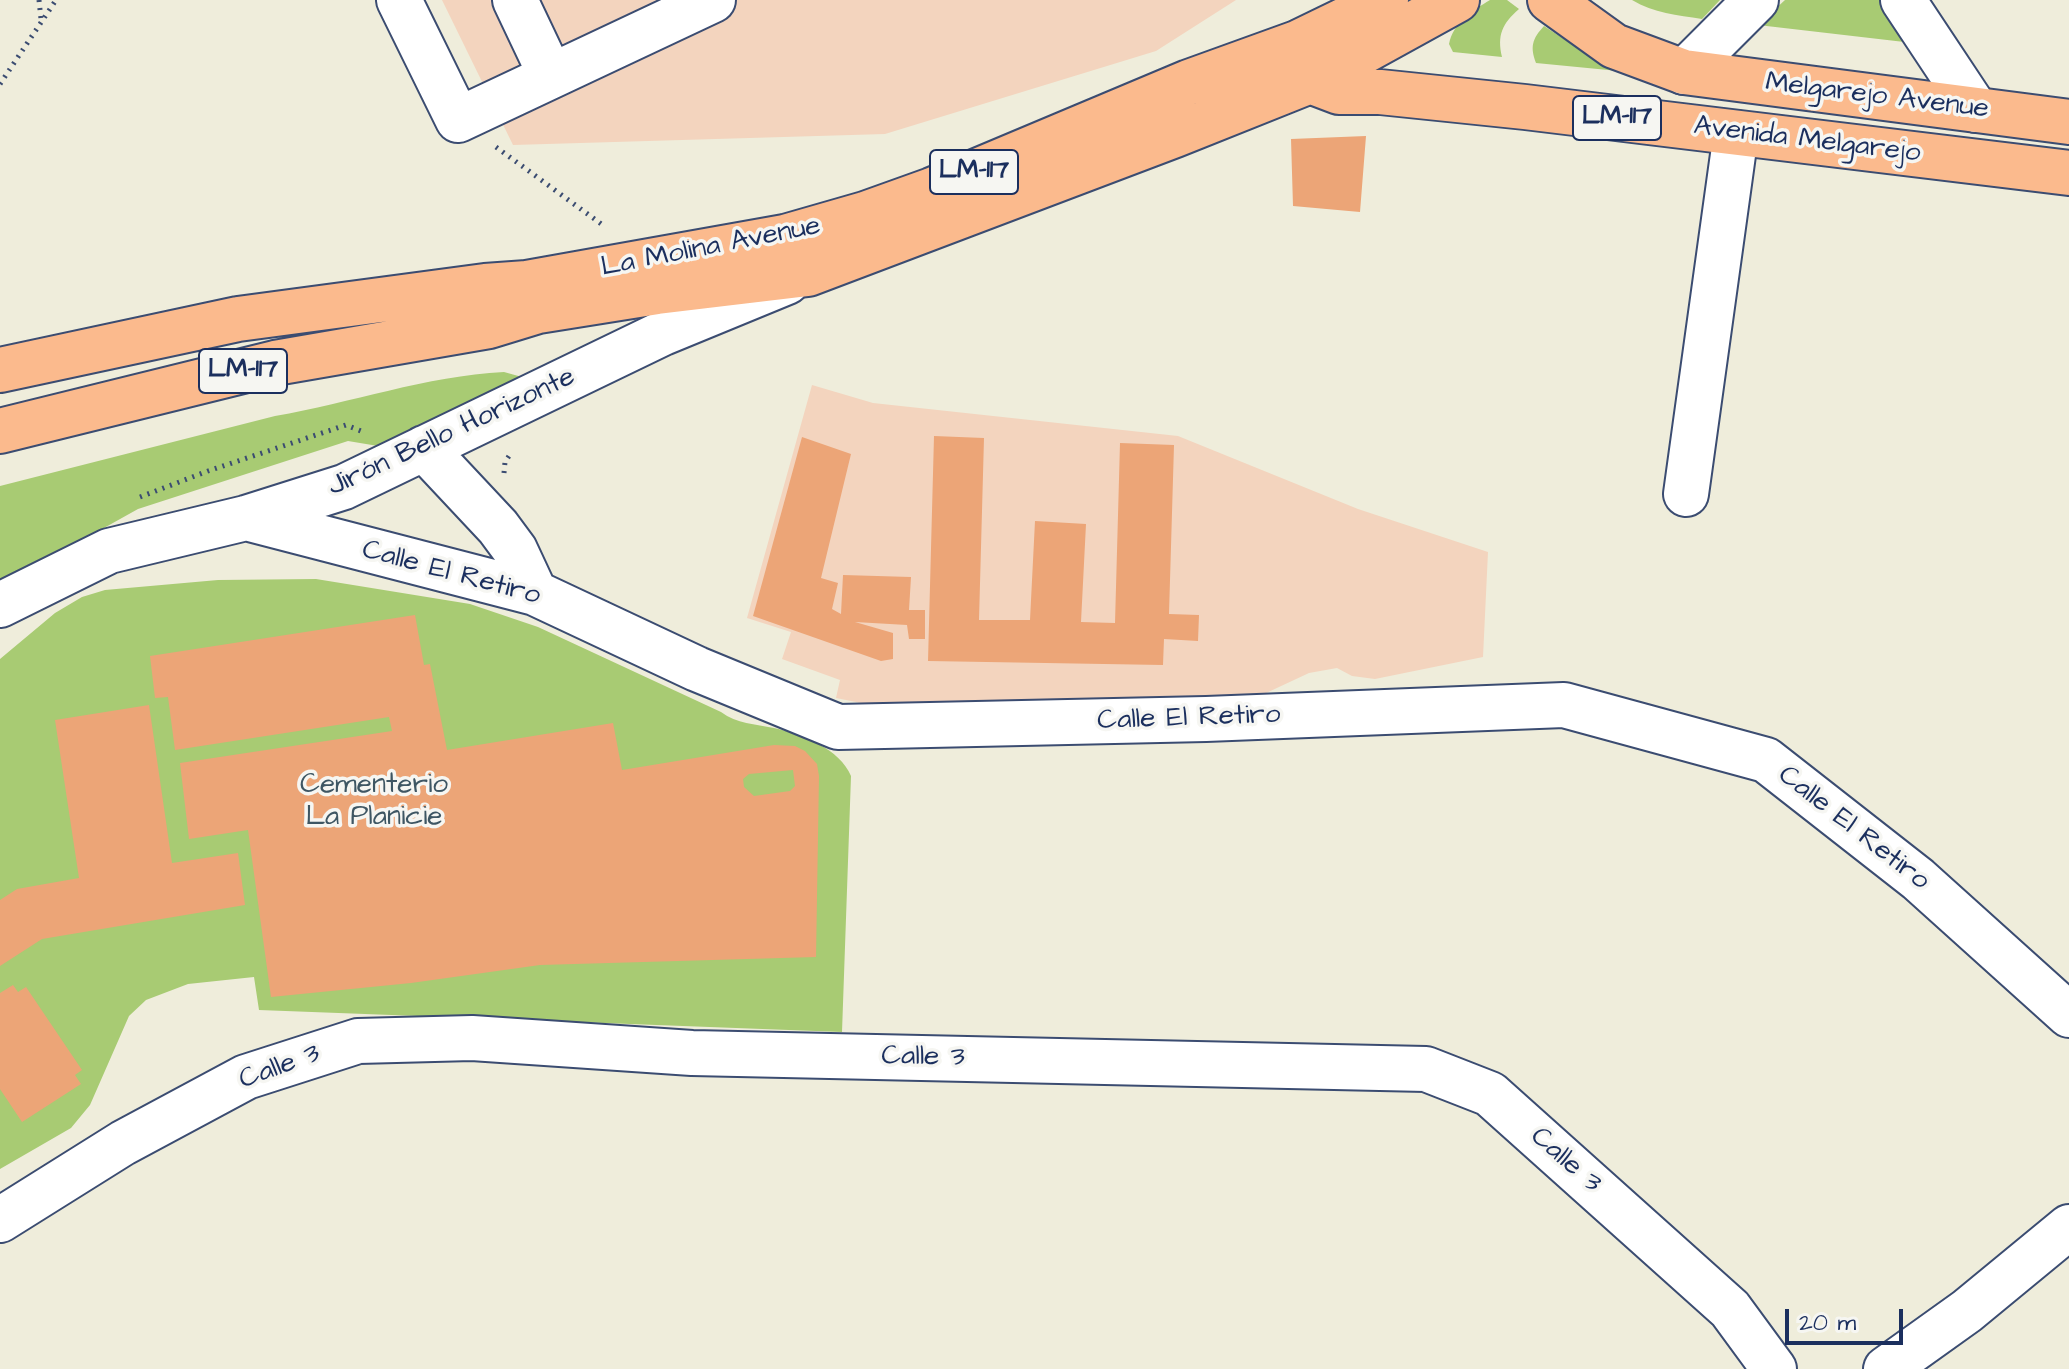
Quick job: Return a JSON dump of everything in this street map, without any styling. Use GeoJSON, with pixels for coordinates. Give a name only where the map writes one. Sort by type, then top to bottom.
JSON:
{"type":"FeatureCollection","features":[{"type":"Feature","properties":{"kind":"main road","name":"La Molina Avenue"},"geometry":{"type":"LineString","coordinates":[[0,370],[238,319],[527,283],[785,237],[865,214],[932,190],[1189,82],[1297,43],[1386,0]]}},
{"type":"Feature","properties":{"kind":"main road","name":"LM-117"},"geometry":{"type":"LineString","coordinates":[[1310,81],[1457,0]]}},
{"type":"Feature","properties":{"kind":"main road","name":"Avenida Melgarejo"},"geometry":{"type":"LineString","coordinates":[[1550,0],[1614,46],[1684,72]]}},
{"type":"Feature","properties":{"kind":"main road","name":"Melgarejo Avenue"},"geometry":{"type":"LineString","coordinates":[[1684,72],[2069,122]]}},
{"type":"Feature","properties":{"kind":"main road","name":"La Molina Avenue"},"geometry":{"type":"LineString","coordinates":[[0,431],[275,363],[489,326],[538,311],[657,292],[808,274],[1310,81]]}},
{"type":"Feature","properties":{"kind":"main road","name":"Avenida Melgarejo"},"geometry":{"type":"LineString","coordinates":[[1310,81],[1339,92],[1433,97],[2069,173]]}},
{"type":"Feature","properties":{"kind":"main road"},"geometry":{"type":"LineString","coordinates":[[808,274],[858,233],[1085,139],[1109,116]]}},
{"type":"Feature","properties":{"kind":"street"},"geometry":{"type":"LineString","coordinates":[[399,0],[458,120],[713,0]]}},
{"type":"Feature","properties":{"kind":"street"},"geometry":{"type":"LineString","coordinates":[[515,0],[551,76]]}},
{"type":"Feature","properties":{"kind":"street"},"geometry":{"type":"LineString","coordinates":[[1684,72],[1756,0]]}},
{"type":"Feature","properties":{"kind":"street"},"geometry":{"type":"LineString","coordinates":[[1903,0],[1976,110]]}},
{"type":"Feature","properties":{"kind":"street"},"geometry":{"type":"LineString","coordinates":[[1686,494],[1736,133]]}},
{"type":"Feature","properties":{"kind":"street","name":"Jirón Bello Horizonte"},"geometry":{"type":"LineString","coordinates":[[0,605],[109,551],[246,518],[344,487],[663,333],[808,274]]}},
{"type":"Feature","properties":{"kind":"street"},"geometry":{"type":"LineString","coordinates":[[424,448],[498,527],[515,550],[535,593]]}},
{"type":"Feature","properties":{"kind":"street","name":"Calle El Retiro"},"geometry":{"type":"LineString","coordinates":[[246,518],[535,593],[697,669],[838,727],[1206,719],[1564,705],[1766,760],[1918,879],[2069,1015]]}},
{"type":"Feature","properties":{"kind":"street","name":"Calle 3"},"geometry":{"type":"LineString","coordinates":[[0,1220],[123,1143],[246,1077],[358,1041],[472,1038],[692,1053],[1426,1069],[1490,1094],[1730,1309],[1774,1369]]}},
{"type":"Feature","properties":{"kind":"street"},"geometry":{"type":"LineString","coordinates":[[1886,1369],[1967,1311],[2069,1227]]}},
{"type":"Feature","properties":{"kind":"path"},"geometry":{"type":"LineString","coordinates":[[39,0],[42,20]]}},
{"type":"Feature","properties":{"kind":"path"},"geometry":{"type":"LineString","coordinates":[[0,84],[56,0]]}},
{"type":"Feature","properties":{"kind":"path"},"geometry":{"type":"LineString","coordinates":[[458,120],[611,232]]}},
{"type":"Feature","properties":{"kind":"path"},"geometry":{"type":"LineString","coordinates":[[137,499],[208,471],[346,425],[370,435]]}},
{"type":"Feature","properties":{"kind":"path"},"geometry":{"type":"LineString","coordinates":[[504,475],[505,462],[518,442]]}},
{"type":"Feature","properties":{"kind":"shaded area"},"geometry":{"type":"Polygon","coordinates":[[[442,0],[1236,0],[1156,51],[885,134],[513,145],[442,0]]]}},
{"type":"Feature","properties":{"kind":"shaded area"},"geometry":{"type":"Polygon","coordinates":[[[812,385],[873,403],[1178,436],[1358,509],[1488,552],[1483,657],[1375,679],[1352,676],[1337,668],[1309,673],[1264,694],[1221,704],[876,706],[836,698],[840,680],[782,659],[791,632],[747,618],[812,385]]]}},
{"type":"Feature","properties":{"kind":"green space"},"geometry":{"type":"Polygon","coordinates":[[[1490,0],[1507,0],[1519,9],[1502,30],[1502,57],[1453,52],[1449,44],[1459,24],[1490,0]]]}},
{"type":"Feature","properties":{"kind":"green space"},"geometry":{"type":"Polygon","coordinates":[[[1632,0],[1720,0],[1702,19],[1657,11],[1632,0]]]}},
{"type":"Feature","properties":{"kind":"green space"},"geometry":{"type":"Polygon","coordinates":[[[1785,0],[1884,0],[1913,43],[1758,25],[1785,0]]]}},
{"type":"Feature","properties":{"kind":"green space"},"geometry":{"type":"Polygon","coordinates":[[[1544,26],[1576,47],[1639,73],[1536,63],[1533,43],[1544,26]]]}},
{"type":"Feature","properties":{"kind":"green space"},"geometry":{"type":"Polygon","coordinates":[[[504,372],[522,377],[378,446],[348,441],[138,509],[0,586],[0,486],[275,416],[417,384],[504,372]]]}},
{"type":"Feature","properties":{"kind":"green space","name":"Cementerio La Planicie"},"geometry":{"type":"Polygon","coordinates":[[[316,579],[470,604],[538,627],[733,719],[796,734],[819,744],[838,758],[851,776],[842,1032],[259,1010],[254,977],[188,984],[146,1000],[129,1016],[90,1105],[71,1128],[0,1169],[0,659],[55,613],[82,597],[105,590],[218,580],[316,579]]]}},
{"type":"Feature","properties":{"kind":"building"},"geometry":{"type":"Polygon","coordinates":[[[1366,136],[1360,212],[1293,206],[1291,139],[1366,136]]]}},
{"type":"Feature","properties":{"kind":"building"},"geometry":{"type":"Polygon","coordinates":[[[934,436],[984,438],[979,620],[1030,620],[1035,521],[1086,524],[1081,622],[1115,623],[1120,443],[1174,445],[1169,614],[1199,615],[1198,641],[1164,639],[1163,665],[928,661],[934,436]]]}},
{"type":"Feature","properties":{"kind":"building"},"geometry":{"type":"Polygon","coordinates":[[[802,437],[851,454],[821,578],[838,583],[832,609],[841,614],[843,575],[911,577],[909,610],[925,610],[925,639],[909,639],[907,625],[855,622],[893,633],[893,659],[881,661],[753,616],[802,437]]]}},
{"type":"Feature","properties":{"kind":"building"},"geometry":{"type":"Polygon","coordinates":[[[415,615],[424,665],[430,664],[447,750],[613,723],[622,770],[774,745],[795,746],[805,751],[817,764],[819,776],[816,957],[540,965],[411,983],[271,997],[248,830],[189,839],[180,763],[392,731],[389,717],[175,750],[168,697],[155,698],[150,656],[415,615]],[[793,770],[749,774],[743,779],[744,787],[754,796],[790,791],[795,786],[793,770]]]}},
{"type":"Feature","properties":{"kind":"building"},"geometry":{"type":"Polygon","coordinates":[[[149,705],[172,863],[238,853],[245,905],[42,939],[0,966],[0,900],[17,889],[79,878],[55,720],[149,705]]]}},
{"type":"Feature","properties":{"kind":"building"},"geometry":{"type":"Polygon","coordinates":[[[13,985],[18,992],[26,987],[82,1070],[75,1075],[81,1084],[22,1122],[0,1089],[0,993],[13,985]]]}}]}
